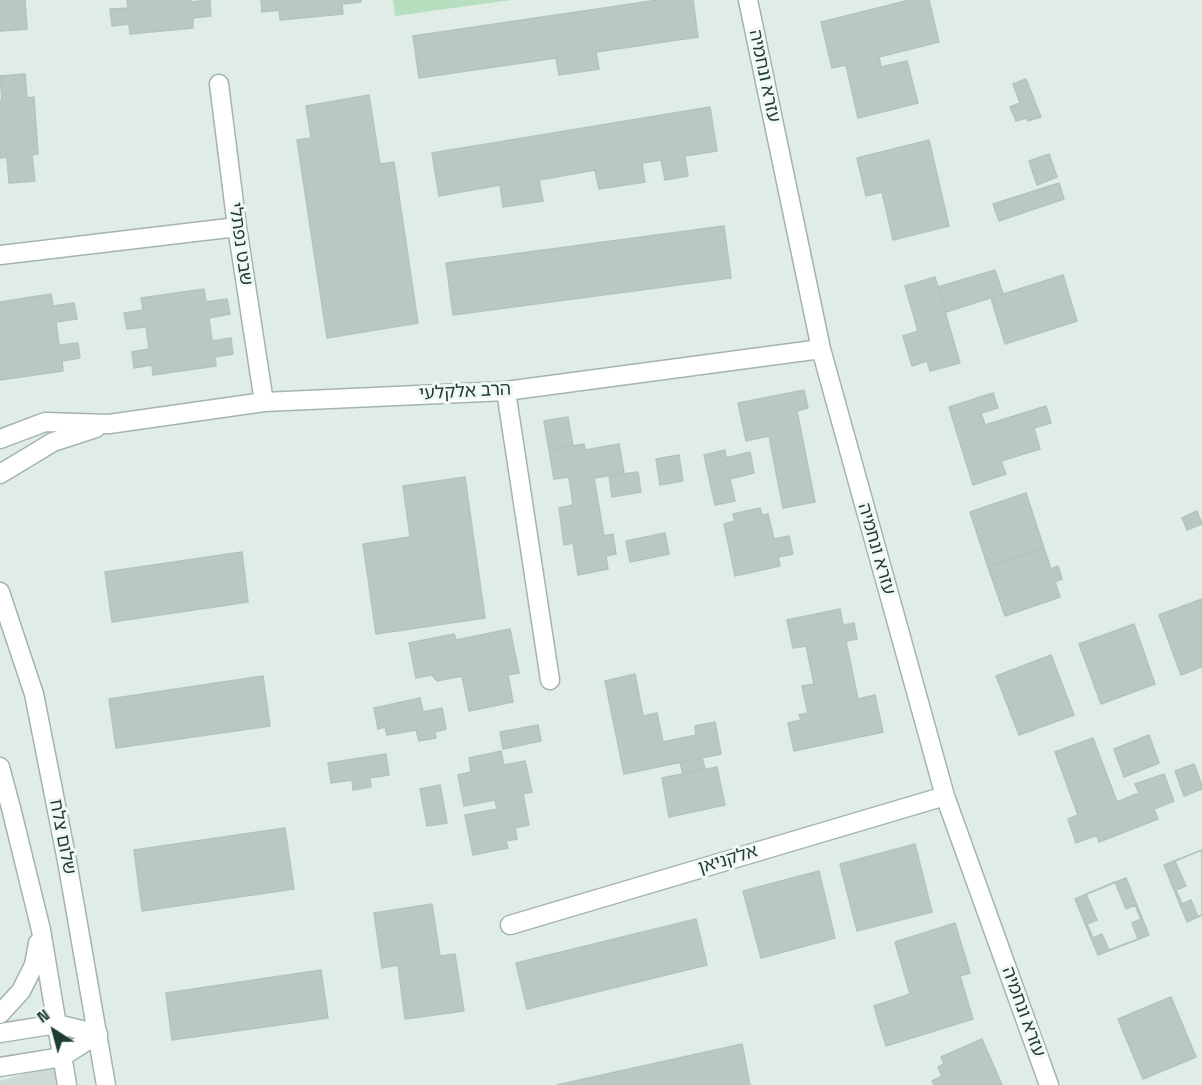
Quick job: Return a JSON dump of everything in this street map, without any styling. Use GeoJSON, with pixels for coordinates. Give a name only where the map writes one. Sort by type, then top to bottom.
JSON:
{"type":"FeatureCollection","features":[{"type":"Feature","properties":{"kind":"street","name":"עזרא ונחמיה"},"geometry":{"type":"LineString","coordinates":[[748,0],[821,349],[945,795],[1049,1085]]}},
{"type":"Feature","properties":{"kind":"street","name":"שבט נפתלי"},"geometry":{"type":"LineString","coordinates":[[219,84],[237,227],[264,402]]}},
{"type":"Feature","properties":{"kind":"street"},"geometry":{"type":"LineString","coordinates":[[0,255],[237,227]]}},
{"type":"Feature","properties":{"kind":"street","name":"הרב אלקלעי"},"geometry":{"type":"LineString","coordinates":[[0,474],[53,442],[109,424],[264,402],[506,390],[821,349]]}},
{"type":"Feature","properties":{"kind":"street"},"geometry":{"type":"LineString","coordinates":[[506,390],[550,680]]}},
{"type":"Feature","properties":{"kind":"street","name":"הרב אלקלעי"},"geometry":{"type":"LineString","coordinates":[[0,439],[45,422],[109,424]]}},
{"type":"Feature","properties":{"kind":"street","name":"שלום צלח"},"geometry":{"type":"LineString","coordinates":[[0,592],[34,694],[67,861],[106,1085]]}},
{"type":"Feature","properties":{"kind":"street"},"geometry":{"type":"LineString","coordinates":[[0,767],[41,930],[67,1085]]}},
{"type":"Feature","properties":{"kind":"street","name":"אלקניאן"},"geometry":{"type":"LineString","coordinates":[[510,925],[945,795]]}},
{"type":"Feature","properties":{"kind":"street"},"geometry":{"type":"LineString","coordinates":[[0,1014],[21,991],[34,965],[41,930]]}},
{"type":"Feature","properties":{"kind":"street"},"geometry":{"type":"LineString","coordinates":[[0,1033],[57,1024],[98,1034]]}},
{"type":"Feature","properties":{"kind":"street"},"geometry":{"type":"LineString","coordinates":[[0,1067],[62,1057],[98,1034]]}},
{"type":"Feature","properties":{"kind":"shaded area"},"geometry":{"type":"Polygon","coordinates":[[[68,1061],[73,1085],[0,1085],[0,1081],[68,1061]]]}},
{"type":"Feature","properties":{"kind":"green space"},"geometry":{"type":"Polygon","coordinates":[[[393,0],[511,0],[395,16],[393,0]]]}},
{"type":"Feature","properties":{"kind":"building"},"geometry":{"type":"Polygon","coordinates":[[[0,0],[25,0],[27,29],[0,31],[0,0]]]}},
{"type":"Feature","properties":{"kind":"building"},"geometry":{"type":"Polygon","coordinates":[[[127,0],[191,0],[191,2],[210,0],[211,16],[193,18],[193,28],[130,34],[129,24],[112,26],[110,9],[128,8],[127,0]]]}},
{"type":"Feature","properties":{"kind":"building"},"geometry":{"type":"Polygon","coordinates":[[[261,0],[361,0],[361,2],[342,4],[343,14],[280,20],[279,10],[262,12],[261,0]]]}},
{"type":"Feature","properties":{"kind":"building"},"geometry":{"type":"Polygon","coordinates":[[[658,0],[693,0],[698,37],[596,52],[599,69],[559,75],[556,58],[419,78],[413,36],[658,0]]]}},
{"type":"Feature","properties":{"kind":"building"},"geometry":{"type":"Polygon","coordinates":[[[910,0],[929,0],[939,42],[879,57],[881,67],[907,61],[918,103],[858,118],[846,65],[832,68],[821,22],[910,0]]]}},
{"type":"Feature","properties":{"kind":"building"},"geometry":{"type":"Polygon","coordinates":[[[25,74],[27,98],[34,97],[38,154],[32,155],[35,181],[9,183],[7,157],[0,158],[0,100],[2,100],[0,76],[25,74]]]}},
{"type":"Feature","properties":{"kind":"building"},"geometry":{"type":"Polygon","coordinates":[[[1026,79],[1041,117],[1028,121],[1026,118],[1016,121],[1010,107],[1020,103],[1013,84],[1026,79]]]}},
{"type":"Feature","properties":{"kind":"building"},"geometry":{"type":"Polygon","coordinates":[[[369,95],[380,164],[394,162],[418,323],[327,338],[297,140],[311,138],[306,106],[369,95]]]}},
{"type":"Feature","properties":{"kind":"building"},"geometry":{"type":"Polygon","coordinates":[[[710,107],[717,151],[685,156],[688,176],[665,180],[661,160],[642,163],[645,182],[599,189],[595,170],[539,180],[543,201],[503,207],[500,185],[439,196],[432,153],[710,107]]]}},
{"type":"Feature","properties":{"kind":"building"},"geometry":{"type":"Polygon","coordinates":[[[929,140],[949,226],[893,240],[882,192],[866,196],[857,158],[929,140]]]}},
{"type":"Feature","properties":{"kind":"building"},"geometry":{"type":"Polygon","coordinates":[[[1049,154],[1057,177],[1037,185],[1029,161],[1049,154]]]}},
{"type":"Feature","properties":{"kind":"building"},"geometry":{"type":"Polygon","coordinates":[[[1059,183],[1064,199],[999,221],[993,204],[1059,183]]]}},
{"type":"Feature","properties":{"kind":"building"},"geometry":{"type":"Polygon","coordinates":[[[724,226],[731,278],[453,315],[446,263],[724,226]]]}},
{"type":"Feature","properties":{"kind":"building"},"geometry":{"type":"Polygon","coordinates":[[[995,270],[1003,294],[946,312],[938,287],[995,270]]]}},
{"type":"Feature","properties":{"kind":"building"},"geometry":{"type":"Polygon","coordinates":[[[1063,275],[1077,321],[1005,344],[991,298],[1063,275]]]}},
{"type":"Feature","properties":{"kind":"building"},"geometry":{"type":"Polygon","coordinates":[[[935,277],[960,363],[930,371],[927,361],[912,366],[903,336],[918,331],[905,286],[935,277]]]}},
{"type":"Feature","properties":{"kind":"building"},"geometry":{"type":"Polygon","coordinates":[[[204,289],[206,302],[227,299],[230,314],[209,318],[212,341],[231,338],[233,354],[215,357],[216,366],[153,375],[152,365],[134,368],[132,352],[149,349],[146,327],[127,329],[124,313],[143,310],[141,298],[204,289]]]}},
{"type":"Feature","properties":{"kind":"building"},"geometry":{"type":"Polygon","coordinates":[[[51,294],[53,306],[74,303],[77,319],[56,322],[59,345],[78,343],[80,358],[62,361],[63,371],[0,380],[0,302],[51,294]]]}},
{"type":"Feature","properties":{"kind":"building"},"geometry":{"type":"Polygon","coordinates":[[[804,390],[808,408],[797,411],[815,502],[783,508],[769,436],[746,441],[738,403],[804,390]]]}},
{"type":"Feature","properties":{"kind":"building"},"geometry":{"type":"Polygon","coordinates":[[[993,393],[998,408],[981,413],[985,425],[1046,406],[1051,423],[1034,428],[1040,449],[1001,461],[1006,474],[973,485],[949,407],[993,393]]]}},
{"type":"Feature","properties":{"kind":"building"},"geometry":{"type":"Polygon","coordinates":[[[568,417],[573,446],[549,450],[544,421],[568,417]]]}},
{"type":"Feature","properties":{"kind":"building"},"geometry":{"type":"Polygon","coordinates":[[[584,444],[585,450],[619,444],[624,473],[594,478],[604,536],[613,534],[616,554],[606,556],[608,569],[578,575],[573,543],[564,545],[559,508],[573,505],[569,477],[554,479],[549,450],[584,444]]]}},
{"type":"Feature","properties":{"kind":"building"},"geometry":{"type":"Polygon","coordinates":[[[725,450],[726,458],[750,452],[754,473],[730,479],[735,501],[715,505],[704,455],[725,450]]]}},
{"type":"Feature","properties":{"kind":"building"},"geometry":{"type":"Polygon","coordinates":[[[679,455],[683,481],[660,485],[656,459],[679,455]]]}},
{"type":"Feature","properties":{"kind":"building"},"geometry":{"type":"Polygon","coordinates":[[[638,472],[641,492],[612,497],[609,476],[638,472]]]}},
{"type":"Feature","properties":{"kind":"building"},"geometry":{"type":"Polygon","coordinates":[[[465,477],[485,618],[376,634],[363,544],[410,537],[403,486],[465,477]]]}},
{"type":"Feature","properties":{"kind":"building"},"geometry":{"type":"Polygon","coordinates":[[[1026,493],[1044,548],[988,567],[970,512],[1026,493]]]}},
{"type":"Feature","properties":{"kind":"building"},"geometry":{"type":"Polygon","coordinates":[[[760,508],[762,515],[768,514],[774,539],[789,536],[793,554],[778,557],[780,566],[735,576],[724,524],[735,521],[733,514],[760,508]]]}},
{"type":"Feature","properties":{"kind":"building"},"geometry":{"type":"Polygon","coordinates":[[[1197,511],[1202,524],[1187,530],[1182,518],[1197,511]]]}},
{"type":"Feature","properties":{"kind":"building"},"geometry":{"type":"Polygon","coordinates":[[[665,533],[669,554],[630,562],[626,541],[665,533]]]}},
{"type":"Feature","properties":{"kind":"building"},"geometry":{"type":"Polygon","coordinates":[[[1044,548],[1051,569],[1058,566],[1062,579],[1055,582],[1060,597],[1005,616],[988,567],[1044,548]]]}},
{"type":"Feature","properties":{"kind":"building"},"geometry":{"type":"Polygon","coordinates":[[[242,552],[248,602],[112,622],[105,572],[242,552]]]}},
{"type":"Feature","properties":{"kind":"building"},"geometry":{"type":"Polygon","coordinates":[[[1202,599],[1202,667],[1181,675],[1159,615],[1202,599]]]}},
{"type":"Feature","properties":{"kind":"building"},"geometry":{"type":"Polygon","coordinates":[[[840,609],[843,625],[854,623],[857,639],[846,641],[858,699],[875,695],[883,732],[794,751],[788,723],[801,720],[799,715],[808,713],[802,686],[814,684],[806,646],[793,648],[787,620],[840,609]]]}},
{"type":"Feature","properties":{"kind":"building"},"geometry":{"type":"Polygon","coordinates":[[[1134,624],[1155,684],[1101,704],[1079,644],[1134,624]]]}},
{"type":"Feature","properties":{"kind":"building"},"geometry":{"type":"Polygon","coordinates":[[[510,629],[519,673],[508,675],[513,702],[469,711],[462,676],[437,681],[432,675],[416,678],[409,643],[454,634],[456,640],[510,629]]]}},
{"type":"Feature","properties":{"kind":"building"},"geometry":{"type":"Polygon","coordinates":[[[1051,655],[1074,715],[1019,735],[996,676],[1051,655]]]}},
{"type":"Feature","properties":{"kind":"building"},"geometry":{"type":"Polygon","coordinates":[[[635,674],[643,716],[657,713],[663,742],[696,735],[695,726],[715,722],[721,754],[624,774],[605,681],[635,674]]]}},
{"type":"Feature","properties":{"kind":"building"},"geometry":{"type":"Polygon","coordinates":[[[263,676],[270,726],[116,748],[109,699],[263,676]]]}},
{"type":"Feature","properties":{"kind":"building"},"geometry":{"type":"Polygon","coordinates":[[[420,698],[423,712],[442,708],[446,729],[435,732],[436,738],[419,741],[416,730],[387,735],[385,727],[378,729],[374,708],[420,698]]]}},
{"type":"Feature","properties":{"kind":"building"},"geometry":{"type":"Polygon","coordinates":[[[538,725],[541,741],[503,749],[500,732],[538,725]]]}},
{"type":"Feature","properties":{"kind":"building"},"geometry":{"type":"Polygon","coordinates":[[[1149,735],[1159,763],[1124,777],[1114,749],[1149,735]]]}},
{"type":"Feature","properties":{"kind":"building"},"geometry":{"type":"Polygon","coordinates":[[[1093,738],[1117,802],[1139,793],[1135,784],[1164,774],[1174,801],[1154,809],[1158,819],[1099,842],[1097,835],[1076,843],[1068,819],[1078,815],[1055,752],[1093,738]]]}},
{"type":"Feature","properties":{"kind":"building"},"geometry":{"type":"Polygon","coordinates":[[[501,751],[504,765],[525,761],[532,792],[523,794],[529,825],[515,828],[517,839],[506,841],[508,848],[473,855],[465,815],[497,809],[495,800],[464,806],[458,775],[471,772],[469,758],[501,751]]]}},
{"type":"Feature","properties":{"kind":"building"},"geometry":{"type":"Polygon","coordinates":[[[386,754],[389,775],[370,778],[371,787],[353,790],[352,780],[331,783],[328,763],[386,754]]]}},
{"type":"Feature","properties":{"kind":"building"},"geometry":{"type":"Polygon","coordinates":[[[702,758],[705,769],[683,774],[680,762],[702,758]]]}},
{"type":"Feature","properties":{"kind":"building"},"geometry":{"type":"Polygon","coordinates":[[[1194,764],[1202,789],[1184,796],[1175,771],[1194,764]]]}},
{"type":"Feature","properties":{"kind":"building"},"geometry":{"type":"Polygon","coordinates":[[[717,767],[725,805],[669,817],[662,778],[717,767]]]}},
{"type":"Feature","properties":{"kind":"building"},"geometry":{"type":"Polygon","coordinates":[[[440,785],[447,823],[427,826],[420,789],[440,785]]]}},
{"type":"Feature","properties":{"kind":"building"},"geometry":{"type":"Polygon","coordinates":[[[285,828],[294,889],[142,911],[134,850],[285,828]]]}},
{"type":"Feature","properties":{"kind":"building"},"geometry":{"type":"Polygon","coordinates":[[[915,844],[932,912],[857,931],[840,864],[915,844]]]}},
{"type":"Feature","properties":{"kind":"building"},"geometry":{"type":"Polygon","coordinates":[[[1202,850],[1202,915],[1187,922],[1164,865],[1202,850]]]}},
{"type":"Feature","properties":{"kind":"building"},"geometry":{"type":"Polygon","coordinates":[[[1202,850],[1202,915],[1198,917],[1191,900],[1182,904],[1176,890],[1186,886],[1175,861],[1202,850]]]}},
{"type":"Feature","properties":{"kind":"building"},"geometry":{"type":"Polygon","coordinates":[[[819,871],[835,938],[761,958],[743,891],[819,871]]]}},
{"type":"Feature","properties":{"kind":"building"},"geometry":{"type":"Polygon","coordinates":[[[1126,878],[1149,935],[1098,955],[1075,899],[1126,878]]]}},
{"type":"Feature","properties":{"kind":"building"},"geometry":{"type":"Polygon","coordinates":[[[1115,882],[1126,909],[1135,905],[1141,919],[1132,923],[1138,939],[1109,950],[1102,934],[1093,938],[1087,924],[1097,920],[1086,894],[1115,882]]]}},
{"type":"Feature","properties":{"kind":"building"},"geometry":{"type":"Polygon","coordinates":[[[432,904],[440,956],[455,954],[464,1011],[405,1019],[398,965],[382,968],[374,913],[432,904]]]}},
{"type":"Feature","properties":{"kind":"building"},"geometry":{"type":"Polygon","coordinates":[[[696,919],[707,965],[527,1009],[516,963],[696,919]]]}},
{"type":"Feature","properties":{"kind":"building"},"geometry":{"type":"Polygon","coordinates":[[[955,923],[970,973],[960,976],[973,1019],[886,1046],[874,1006],[910,994],[895,942],[955,923]]]}},
{"type":"Feature","properties":{"kind":"building"},"geometry":{"type":"Polygon","coordinates":[[[321,970],[328,1018],[172,1040],[166,993],[321,970]]]}},
{"type":"Feature","properties":{"kind":"building"},"geometry":{"type":"Polygon","coordinates":[[[1171,997],[1196,1057],[1143,1079],[1118,1019],[1171,997]]]}},
{"type":"Feature","properties":{"kind":"building"},"geometry":{"type":"Polygon","coordinates":[[[982,1039],[1002,1085],[934,1085],[932,1081],[942,1076],[938,1067],[944,1064],[941,1057],[982,1039]]]}},
{"type":"Feature","properties":{"kind":"building"},"geometry":{"type":"Polygon","coordinates":[[[742,1044],[750,1085],[557,1085],[742,1044]]]}}]}
